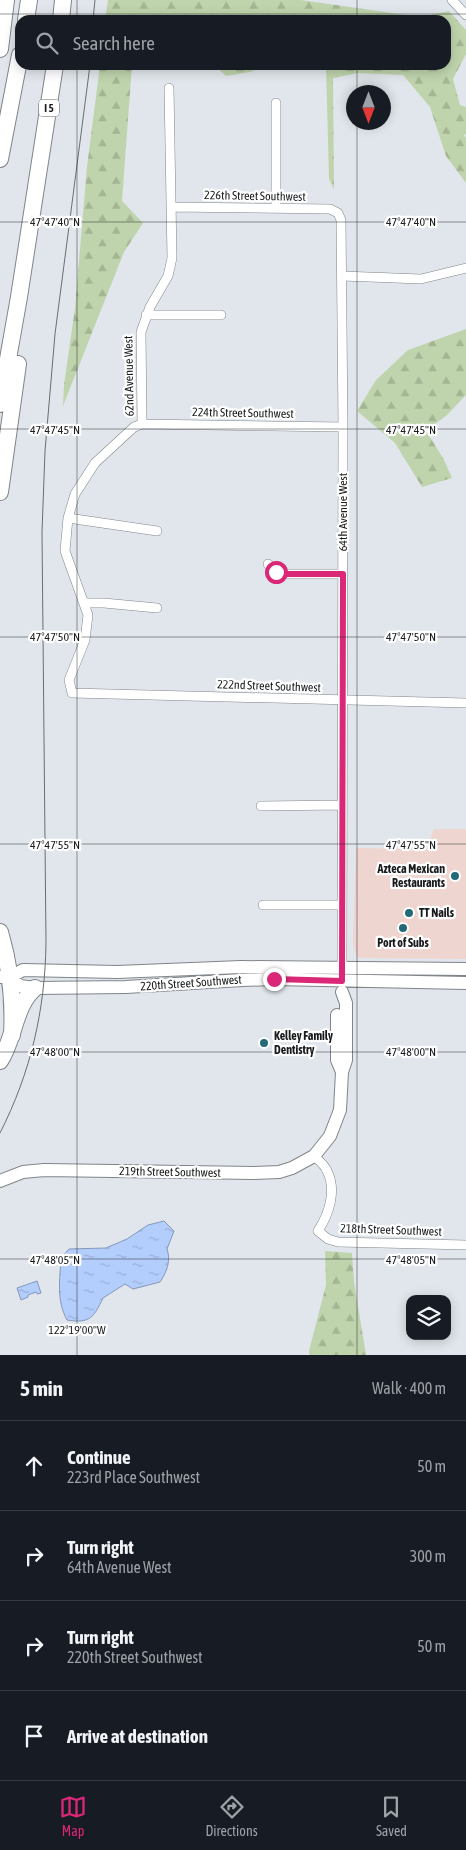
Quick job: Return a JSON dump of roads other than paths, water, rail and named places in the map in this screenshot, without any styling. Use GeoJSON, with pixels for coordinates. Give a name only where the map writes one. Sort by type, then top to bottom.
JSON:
{"type":"FeatureCollection","features":[{"type":"Feature","properties":{"kind":"highway"},"geometry":{"type":"LineString","coordinates":[[0,49],[6,0]]}},
{"type":"Feature","properties":{"kind":"highway"},"geometry":{"type":"LineString","coordinates":[[27,15],[29,0]]}},
{"type":"Feature","properties":{"kind":"highway"},"geometry":{"type":"LineString","coordinates":[[62,15],[63,0]]}},
{"type":"Feature","properties":{"kind":"highway"},"geometry":{"type":"LineString","coordinates":[[0,159],[17,70]]}},
{"type":"Feature","properties":{"kind":"highway","name":"I 5"},"geometry":{"type":"LineString","coordinates":[[0,404],[19,297],[54,70]]}},
{"type":"Feature","properties":{"kind":"highway"},"geometry":{"type":"LineString","coordinates":[[0,492],[23,337],[19,297]]}},
{"type":"Feature","properties":{"kind":"highway"},"geometry":{"type":"LineString","coordinates":[[0,932],[6,951],[5,977],[13,1007],[12,1035]]}},
{"type":"Feature","properties":{"kind":"highway"},"geometry":{"type":"LineString","coordinates":[[0,1061],[7,1049],[23,1004],[28,994],[35,988]]}},
{"type":"Feature","properties":{"kind":"main road","name":"220th Street Southwest"},"geometry":{"type":"LineString","coordinates":[[5,977],[23,970],[116,972],[241,967],[342,980],[466,969]]}},
{"type":"Feature","properties":{"kind":"main road","name":"220th Street Southwest"},"geometry":{"type":"LineString","coordinates":[[5,977],[20,986],[35,988],[126,987],[242,980],[466,983]]}},
{"type":"Feature","properties":{"kind":"main road","name":"64th Avenue West"},"geometry":{"type":"LineString","coordinates":[[314,1156],[330,1136],[336,1123],[342,1098],[342,1072],[346,1060],[346,1003],[342,980]]}},
{"type":"Feature","properties":{"kind":"main road","name":"219th Street Southwest"},"geometry":{"type":"LineString","coordinates":[[0,1181],[23,1172],[44,1170],[279,1172],[292,1168],[314,1156]]}},
{"type":"Feature","properties":{"kind":"street"},"geometry":{"type":"LineString","coordinates":[[452,0],[466,15]]}},
{"type":"Feature","properties":{"kind":"street","name":"62nd Avenue West"},"geometry":{"type":"LineString","coordinates":[[72,694],[69,680],[85,640],[88,615],[65,551],[68,518],[75,494],[95,463],[134,428],[142,424],[140,339],[143,322],[170,270],[172,258],[169,88]]}},
{"type":"Feature","properties":{"kind":"street"},"geometry":{"type":"LineString","coordinates":[[276,103],[276,208]]}},
{"type":"Feature","properties":{"kind":"street","name":"226th Street Southwest"},"geometry":{"type":"LineString","coordinates":[[171,207],[330,209],[338,213]]}},
{"type":"Feature","properties":{"kind":"street","name":"64th Avenue West"},"geometry":{"type":"LineString","coordinates":[[338,213],[341,220],[343,427],[342,980]]}},
{"type":"Feature","properties":{"kind":"street"},"geometry":{"type":"LineString","coordinates":[[342,276],[421,279],[466,268]]}},
{"type":"Feature","properties":{"kind":"street"},"geometry":{"type":"LineString","coordinates":[[146,315],[221,315]]}},
{"type":"Feature","properties":{"kind":"street","name":"224th Street Southwest"},"geometry":{"type":"LineString","coordinates":[[142,424],[343,427]]}},
{"type":"Feature","properties":{"kind":"street"},"geometry":{"type":"LineString","coordinates":[[68,518],[157,531]]}},
{"type":"Feature","properties":{"kind":"street"},"geometry":{"type":"LineString","coordinates":[[268,564],[276,572],[283,574],[343,574]]}},
{"type":"Feature","properties":{"kind":"street"},"geometry":{"type":"LineString","coordinates":[[85,603],[157,608]]}},
{"type":"Feature","properties":{"kind":"street","name":"222nd Street Southwest"},"geometry":{"type":"LineString","coordinates":[[72,694],[466,703]]}},
{"type":"Feature","properties":{"kind":"street"},"geometry":{"type":"LineString","coordinates":[[261,806],[342,805]]}},
{"type":"Feature","properties":{"kind":"street"},"geometry":{"type":"LineString","coordinates":[[263,905],[341,905]]}},
{"type":"Feature","properties":{"kind":"street","name":"218th Street Southwest"},"geometry":{"type":"LineString","coordinates":[[314,1156],[327,1170],[331,1186],[327,1217],[318,1231],[328,1238],[338,1242],[466,1245]]}},
{"type":"Feature","properties":{"kind":"water"},"geometry":{"type":"Polygon","coordinates":[[[164,1221],[174,1231],[167,1249],[169,1257],[168,1266],[160,1282],[133,1289],[125,1284],[103,1298],[97,1310],[90,1318],[81,1321],[67,1320],[61,1305],[60,1282],[61,1258],[69,1249],[106,1248],[127,1239],[148,1225],[164,1221]]]}},
{"type":"Feature","properties":{"kind":"water"},"geometry":{"type":"Polygon","coordinates":[[[37,1281],[41,1293],[37,1294],[36,1292],[21,1300],[17,1288],[37,1281]]]}},
{"type":"Feature","properties":{"kind":"tram line"},"geometry":{"type":"LineString","coordinates":[[94,15],[95,0]]}},
{"type":"Feature","properties":{"kind":"tram line"},"geometry":{"type":"LineString","coordinates":[[0,1133],[11,1110],[28,1064],[43,992],[46,943],[42,532],[45,451],[55,334],[89,70]]}},
{"type":"Feature","properties":{"kind":"place","name":"Azteca Mexican Restaurants"},"geometry":{"type":"Point","coordinates":[455,876]}},
{"type":"Feature","properties":{"kind":"place","name":"TT Nails"},"geometry":{"type":"Point","coordinates":[409,913]}},
{"type":"Feature","properties":{"kind":"place","name":"Port of Subs"},"geometry":{"type":"Point","coordinates":[403,928]}},
{"type":"Feature","properties":{"kind":"place","name":"Kelley Family Dentistry"},"geometry":{"type":"Point","coordinates":[264,1043]}}]}
